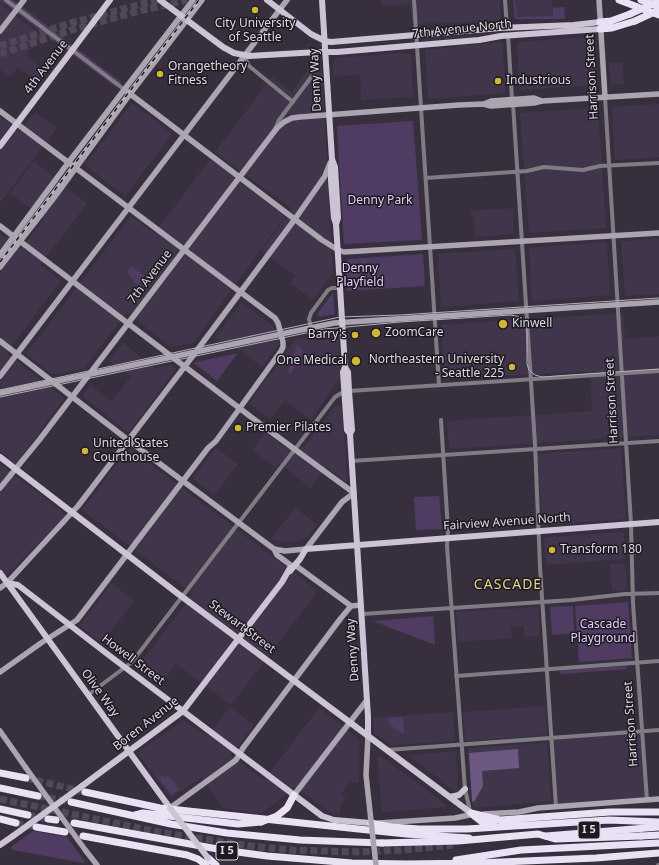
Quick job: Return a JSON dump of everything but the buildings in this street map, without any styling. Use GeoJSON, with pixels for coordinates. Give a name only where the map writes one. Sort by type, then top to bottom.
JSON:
{"type":"FeatureCollection","features":[{"type":"Feature","properties":{"kind":"highway"},"geometry":{"type":"LineString","coordinates":[[619,0],[659,15]]}},
{"type":"Feature","properties":{"kind":"highway"},"geometry":{"type":"LineString","coordinates":[[641,0],[659,7]]}},
{"type":"Feature","properties":{"kind":"highway"},"geometry":{"type":"LineString","coordinates":[[600,25],[659,1]]}},
{"type":"Feature","properties":{"kind":"highway"},"geometry":{"type":"LineString","coordinates":[[600,25],[612,28],[635,21],[659,10]]}},
{"type":"Feature","properties":{"kind":"highway"},"geometry":{"type":"LineString","coordinates":[[0,773],[26,778]]}},
{"type":"Feature","properties":{"kind":"highway"},"geometry":{"type":"LineString","coordinates":[[0,788],[38,796]]}},
{"type":"Feature","properties":{"kind":"highway"},"geometry":{"type":"LineString","coordinates":[[85,792],[160,808],[406,834],[502,839]]}},
{"type":"Feature","properties":{"kind":"highway"},"geometry":{"type":"LineString","coordinates":[[131,816],[143,813],[238,824],[262,822],[277,816],[287,808],[294,795]]}},
{"type":"Feature","properties":{"kind":"highway","name":"I 5"},"geometry":{"type":"LineString","coordinates":[[71,802],[171,824],[227,833],[285,839],[349,843],[428,842],[659,826]]}},
{"type":"Feature","properties":{"kind":"highway"},"geometry":{"type":"LineString","coordinates":[[0,809],[28,815]]}},
{"type":"Feature","properties":{"kind":"highway"},"geometry":{"type":"LineString","coordinates":[[471,814],[500,820],[610,812],[659,812]]}},
{"type":"Feature","properties":{"kind":"highway"},"geometry":{"type":"LineString","coordinates":[[471,814],[482,822],[504,827]]}},
{"type":"Feature","properties":{"kind":"highway"},"geometry":{"type":"LineString","coordinates":[[0,819],[16,823]]}},
{"type":"Feature","properties":{"kind":"highway"},"geometry":{"type":"LineString","coordinates":[[371,823],[391,827],[419,829],[467,829],[609,820],[659,822]]}},
{"type":"Feature","properties":{"kind":"highway","name":"I 5"},"geometry":{"type":"LineString","coordinates":[[74,823],[223,850],[266,856],[352,863],[475,864],[596,858],[659,853]]}},
{"type":"Feature","properties":{"kind":"highway"},"geometry":{"type":"LineString","coordinates":[[453,845],[502,839],[659,826]]}},
{"type":"Feature","properties":{"kind":"highway"},"geometry":{"type":"LineString","coordinates":[[36,827],[65,832]]}},
{"type":"Feature","properties":{"kind":"highway"},"geometry":{"type":"LineString","coordinates":[[538,834],[555,839],[659,835]]}},
{"type":"Feature","properties":{"kind":"highway"},"geometry":{"type":"LineString","coordinates":[[83,836],[187,855],[216,865]]}},
{"type":"Feature","properties":{"kind":"highway"},"geometry":{"type":"LineString","coordinates":[[428,864],[521,850],[659,843]]}},
{"type":"Feature","properties":{"kind":"main road"},"geometry":{"type":"LineString","coordinates":[[0,31],[24,0]]}},
{"type":"Feature","properties":{"kind":"main road","name":"4th Avenue"},"geometry":{"type":"LineString","coordinates":[[0,146],[110,0]]}},
{"type":"Feature","properties":{"kind":"main road","name":"7th Avenue North"},"geometry":{"type":"LineString","coordinates":[[160,0],[223,48],[235,53],[255,56],[337,52],[479,40],[508,35],[600,25]]}},
{"type":"Feature","properties":{"kind":"main road"},"geometry":{"type":"LineString","coordinates":[[0,267],[76,168],[130,94],[184,18],[193,0]]}},
{"type":"Feature","properties":{"kind":"main road"},"geometry":{"type":"LineString","coordinates":[[0,255],[68,163],[125,90],[184,18],[202,0]]}},
{"type":"Feature","properties":{"kind":"main road"},"geometry":{"type":"LineString","coordinates":[[267,0],[311,34],[325,41]]}},
{"type":"Feature","properties":{"kind":"main road"},"geometry":{"type":"LineString","coordinates":[[0,376],[287,0]]}},
{"type":"Feature","properties":{"kind":"main road","name":"Denny Way"},"geometry":{"type":"LineString","coordinates":[[322,0],[332,159],[331,181],[338,250],[345,366],[348,372],[347,391],[352,430],[350,434],[367,700],[368,736],[366,775],[376,865]]}},
{"type":"Feature","properties":{"kind":"main road","name":"Harrison Street"},"geometry":{"type":"LineString","coordinates":[[598,0],[605,97]]}},
{"type":"Feature","properties":{"kind":"main road","name":"7th Avenue North"},"geometry":{"type":"LineString","coordinates":[[325,41],[331,42],[507,28],[600,25]]}},
{"type":"Feature","properties":{"kind":"main road"},"geometry":{"type":"LineString","coordinates":[[125,90],[295,219],[338,250],[344,252],[659,232]]}},
{"type":"Feature","properties":{"kind":"main road"},"geometry":{"type":"LineString","coordinates":[[274,131],[284,122],[292,118],[483,104],[491,101],[512,102],[534,98],[542,101],[659,94]]}},
{"type":"Feature","properties":{"kind":"main road"},"geometry":{"type":"LineString","coordinates":[[0,110],[276,320],[283,342],[283,347],[239,407],[237,412],[78,620],[47,639],[0,672]]}},
{"type":"Feature","properties":{"kind":"main road","name":"7th Avenue"},"geometry":{"type":"LineString","coordinates":[[0,488],[17,470],[90,375],[274,131]]}},
{"type":"Feature","properties":{"kind":"main road"},"geometry":{"type":"LineString","coordinates":[[0,588],[7,583],[72,512],[128,440],[295,219],[325,176],[332,159]]}},
{"type":"Feature","properties":{"kind":"main road","name":"Denny Way"},"geometry":{"type":"LineString","coordinates":[[332,159],[335,167],[338,218],[336,224]]}},
{"type":"Feature","properties":{"kind":"main road"},"geometry":{"type":"LineString","coordinates":[[319,185],[331,181]]}},
{"type":"Feature","properties":{"kind":"main road"},"geometry":{"type":"LineString","coordinates":[[0,226],[354,493]]}},
{"type":"Feature","properties":{"kind":"main road"},"geometry":{"type":"LineString","coordinates":[[0,393],[342,322],[659,302]]}},
{"type":"Feature","properties":{"kind":"main road"},"geometry":{"type":"LineString","coordinates":[[0,341],[128,440],[274,549],[277,555],[292,567],[351,606],[361,605]]}},
{"type":"Feature","properties":{"kind":"main road","name":"Stewart Street"},"geometry":{"type":"LineString","coordinates":[[0,457],[471,814]]}},
{"type":"Feature","properties":{"kind":"main road","name":"Boren Avenue"},"geometry":{"type":"LineString","coordinates":[[0,845],[184,711],[342,502],[354,493]]}},
{"type":"Feature","properties":{"kind":"main road","name":"Fairview Avenue North"},"geometry":{"type":"LineString","coordinates":[[306,549],[659,522]]}},
{"type":"Feature","properties":{"kind":"main road"},"geometry":{"type":"LineString","coordinates":[[274,549],[306,549]]}},
{"type":"Feature","properties":{"kind":"main road","name":"Olive Way"},"geometry":{"type":"LineString","coordinates":[[0,573],[208,863]]}},
{"type":"Feature","properties":{"kind":"main road","name":"Howell Street"},"geometry":{"type":"LineString","coordinates":[[7,583],[18,585],[125,668],[322,816],[334,820],[371,823]]}},
{"type":"Feature","properties":{"kind":"main road"},"geometry":{"type":"LineString","coordinates":[[170,808],[236,760],[294,680],[351,606]]}},
{"type":"Feature","properties":{"kind":"main road"},"geometry":{"type":"LineString","coordinates":[[294,795],[367,700]]}},
{"type":"Feature","properties":{"kind":"main road"},"geometry":{"type":"LineString","coordinates":[[0,731],[94,864]]}},
{"type":"Feature","properties":{"kind":"main road"},"geometry":{"type":"LineString","coordinates":[[450,798],[459,795],[465,789]]}},
{"type":"Feature","properties":{"kind":"main road"},"geometry":{"type":"LineString","coordinates":[[371,823],[455,818],[471,814],[519,812],[538,808],[659,799]]}},
{"type":"Feature","properties":{"kind":"street"},"geometry":{"type":"LineString","coordinates":[[6,0],[125,90]]}},
{"type":"Feature","properties":{"kind":"street"},"geometry":{"type":"LineString","coordinates":[[414,0],[439,385]]}},
{"type":"Feature","properties":{"kind":"street"},"geometry":{"type":"LineString","coordinates":[[505,0],[507,28]]}},
{"type":"Feature","properties":{"kind":"street"},"geometry":{"type":"LineString","coordinates":[[508,35],[535,450],[542,602],[556,807]]}},
{"type":"Feature","properties":{"kind":"street"},"geometry":{"type":"LineString","coordinates":[[244,55],[249,66],[293,102]]}},
{"type":"Feature","properties":{"kind":"street","name":"7th Avenue"},"geometry":{"type":"LineString","coordinates":[[274,131],[279,120],[312,76]]}},
{"type":"Feature","properties":{"kind":"street","name":"Harrison Street"},"geometry":{"type":"LineString","coordinates":[[605,97],[631,524],[632,594],[647,800]]}},
{"type":"Feature","properties":{"kind":"street"},"geometry":{"type":"LineString","coordinates":[[426,178],[517,172],[544,167],[583,170],[609,166],[659,163]]}},
{"type":"Feature","properties":{"kind":"street"},"geometry":{"type":"LineString","coordinates":[[310,328],[309,318],[311,313],[328,290],[332,288],[340,288]]}},
{"type":"Feature","properties":{"kind":"street"},"geometry":{"type":"LineString","coordinates":[[88,695],[132,662],[335,397],[347,391],[659,371]]}},
{"type":"Feature","properties":{"kind":"street"},"geometry":{"type":"LineString","coordinates":[[442,420],[451,608],[461,744],[465,789],[471,814]]}},
{"type":"Feature","properties":{"kind":"street"},"geometry":{"type":"LineString","coordinates":[[352,461],[659,441]]}},
{"type":"Feature","properties":{"kind":"street"},"geometry":{"type":"LineString","coordinates":[[362,614],[659,593]]}},
{"type":"Feature","properties":{"kind":"street"},"geometry":{"type":"LineString","coordinates":[[456,676],[659,661]]}},
{"type":"Feature","properties":{"kind":"street"},"geometry":{"type":"LineString","coordinates":[[387,750],[659,730]]}},
{"type":"Feature","properties":{"kind":"shaded area"},"geometry":{"type":"Polygon","coordinates":[[[381,0],[500,0],[501,21],[412,24],[410,4],[381,6],[381,0]]]}},
{"type":"Feature","properties":{"kind":"shaded area"},"geometry":{"type":"Polygon","coordinates":[[[513,0],[552,0],[554,18],[515,19],[513,0]]]}},
{"type":"Feature","properties":{"kind":"shaded area"},"geometry":{"type":"Polygon","coordinates":[[[0,4],[42,36],[26,56],[47,73],[41,84],[18,67],[10,77],[0,69],[0,4]]]}},
{"type":"Feature","properties":{"kind":"shaded area"},"geometry":{"type":"Polygon","coordinates":[[[593,37],[596,85],[520,90],[517,42],[593,37]]]}},
{"type":"Feature","properties":{"kind":"shaded area"},"geometry":{"type":"Polygon","coordinates":[[[502,42],[506,93],[428,99],[425,50],[502,42]]]}},
{"type":"Feature","properties":{"kind":"shaded area"},"geometry":{"type":"Polygon","coordinates":[[[404,53],[411,54],[413,97],[361,100],[360,75],[334,76],[333,62],[337,58],[404,53]]]}},
{"type":"Feature","properties":{"kind":"shaded area"},"geometry":{"type":"Polygon","coordinates":[[[316,59],[322,72],[333,273],[313,300],[290,283],[296,276],[261,251],[292,209],[215,152],[272,77],[292,92],[316,59]]]}},
{"type":"Feature","properties":{"kind":"shaded area"},"geometry":{"type":"Polygon","coordinates":[[[623,62],[624,84],[611,85],[609,63],[623,62]]]}},
{"type":"Feature","properties":{"kind":"shaded area"},"geometry":{"type":"Polygon","coordinates":[[[132,103],[172,134],[125,196],[85,165],[132,103]]]}},
{"type":"Feature","properties":{"kind":"shaded area"},"geometry":{"type":"Polygon","coordinates":[[[659,104],[659,157],[615,160],[612,107],[659,104]]]}},
{"type":"Feature","properties":{"kind":"shaded area"},"geometry":{"type":"Polygon","coordinates":[[[598,108],[606,228],[529,233],[520,113],[598,108]]]}},
{"type":"Feature","properties":{"kind":"shaded area"},"geometry":{"type":"Polygon","coordinates":[[[35,112],[57,128],[0,203],[0,117],[20,132],[35,112]]]}},
{"type":"Feature","properties":{"kind":"shaded area"},"geometry":{"type":"Polygon","coordinates":[[[210,159],[286,215],[193,343],[171,347],[127,312],[84,369],[56,374],[51,373],[26,354],[131,216],[154,234],[210,159]]]}},
{"type":"Feature","properties":{"kind":"shaded area"},"geometry":{"type":"Polygon","coordinates":[[[34,161],[87,204],[40,265],[61,281],[6,353],[64,398],[16,464],[0,452],[0,234],[21,249],[44,219],[10,193],[34,161]]]}},
{"type":"Feature","properties":{"kind":"shaded area"},"geometry":{"type":"Polygon","coordinates":[[[513,208],[514,234],[475,237],[474,217],[471,217],[470,211],[513,208]]]}},
{"type":"Feature","properties":{"kind":"shaded area"},"geometry":{"type":"Polygon","coordinates":[[[659,239],[659,294],[625,296],[621,241],[659,239]]]}},
{"type":"Feature","properties":{"kind":"shaded area"},"geometry":{"type":"Polygon","coordinates":[[[607,242],[610,295],[532,301],[529,248],[607,242]]]}},
{"type":"Feature","properties":{"kind":"shaded area"},"geometry":{"type":"Polygon","coordinates":[[[515,249],[519,301],[441,307],[438,254],[515,249]]]}},
{"type":"Feature","properties":{"kind":"shaded area"},"geometry":{"type":"Polygon","coordinates":[[[242,302],[273,326],[279,344],[262,367],[242,351],[215,338],[242,302]]]}},
{"type":"Feature","properties":{"kind":"shaded area"},"geometry":{"type":"Polygon","coordinates":[[[623,313],[625,339],[659,336],[659,435],[449,449],[447,421],[592,411],[590,371],[445,379],[441,325],[623,313]]]}},
{"type":"Feature","properties":{"kind":"shaded area"},"geometry":{"type":"Polygon","coordinates":[[[338,330],[340,378],[311,420],[285,400],[270,419],[249,403],[295,340],[338,330]]]}},
{"type":"Feature","properties":{"kind":"shaded area"},"geometry":{"type":"Polygon","coordinates":[[[123,343],[155,368],[171,365],[176,369],[129,433],[82,396],[90,385],[112,401],[131,376],[109,361],[123,343]]]}},
{"type":"Feature","properties":{"kind":"shaded area"},"geometry":{"type":"Polygon","coordinates":[[[337,404],[342,407],[347,483],[326,467],[311,488],[279,463],[275,467],[252,450],[266,433],[286,448],[304,447],[337,404]]]}},
{"type":"Feature","properties":{"kind":"shaded area"},"geometry":{"type":"Polygon","coordinates":[[[129,448],[318,591],[231,705],[176,664],[159,686],[136,669],[193,594],[82,510],[129,448]]]}},
{"type":"Feature","properties":{"kind":"shaded area"},"geometry":{"type":"Polygon","coordinates":[[[216,448],[238,464],[214,495],[193,479],[216,448]]]}},
{"type":"Feature","properties":{"kind":"shaded area"},"geometry":{"type":"Polygon","coordinates":[[[621,448],[626,519],[543,525],[537,454],[621,448]]]}},
{"type":"Feature","properties":{"kind":"shaded area"},"geometry":{"type":"Polygon","coordinates":[[[0,464],[66,515],[0,582],[0,464]]]}},
{"type":"Feature","properties":{"kind":"shaded area"},"geometry":{"type":"Polygon","coordinates":[[[295,508],[317,524],[307,537],[298,541],[282,542],[271,539],[295,508]]]}},
{"type":"Feature","properties":{"kind":"shaded area"},"geometry":{"type":"Polygon","coordinates":[[[624,532],[625,559],[546,565],[544,539],[548,537],[624,532]]]}},
{"type":"Feature","properties":{"kind":"shaded area"},"geometry":{"type":"Polygon","coordinates":[[[625,563],[627,590],[612,591],[610,564],[625,563]]]}},
{"type":"Feature","properties":{"kind":"shaded area"},"geometry":{"type":"Polygon","coordinates":[[[111,583],[134,601],[102,643],[80,626],[111,583]]]}},
{"type":"Feature","properties":{"kind":"shaded area"},"geometry":{"type":"Polygon","coordinates":[[[538,607],[540,636],[525,637],[523,626],[511,627],[512,638],[458,642],[456,612],[538,607]]]}},
{"type":"Feature","properties":{"kind":"shaded area"},"geometry":{"type":"Polygon","coordinates":[[[545,706],[547,735],[465,741],[463,712],[545,706]]]}},
{"type":"Feature","properties":{"kind":"shaded area"},"geometry":{"type":"Polygon","coordinates":[[[230,707],[254,725],[230,755],[264,780],[319,708],[359,739],[359,782],[350,782],[341,794],[346,798],[340,806],[340,813],[332,813],[328,811],[294,786],[282,798],[261,814],[223,808],[202,777],[171,797],[137,753],[184,720],[207,737],[230,707]]]}},
{"type":"Feature","properties":{"kind":"shaded area"},"geometry":{"type":"Polygon","coordinates":[[[453,712],[455,741],[392,745],[374,733],[373,718],[453,712]]]}},
{"type":"Feature","properties":{"kind":"shaded area"},"geometry":{"type":"Polygon","coordinates":[[[643,732],[647,800],[556,807],[552,738],[643,732]]]}},
{"type":"Feature","properties":{"kind":"shaded area"},"geometry":{"type":"Polygon","coordinates":[[[547,743],[551,801],[473,808],[468,748],[547,743]]]}},
{"type":"Feature","properties":{"kind":"shaded area"},"geometry":{"type":"Polygon","coordinates":[[[518,749],[519,768],[482,771],[483,786],[474,802],[472,801],[469,753],[518,749]]]}},
{"type":"Feature","properties":{"kind":"shaded area"},"geometry":{"type":"Polygon","coordinates":[[[456,751],[458,792],[456,792],[409,755],[456,751]]]}},
{"type":"Feature","properties":{"kind":"shaded area"},"geometry":{"type":"Polygon","coordinates":[[[377,757],[382,757],[447,805],[447,807],[382,812],[377,757]]]}},
{"type":"Feature","properties":{"kind":"green space"},"geometry":{"type":"Polygon","coordinates":[[[0,0],[13,0],[121,82],[117,88],[0,0]]]}},
{"type":"Feature","properties":{"kind":"green space"},"geometry":{"type":"Polygon","coordinates":[[[513,0],[515,0],[517,17],[553,16],[553,8],[564,7],[565,19],[515,19],[513,0]]]}},
{"type":"Feature","properties":{"kind":"green space","name":"Denny Park"},"geometry":{"type":"Polygon","coordinates":[[[413,121],[422,240],[344,244],[337,126],[413,121]]]}},
{"type":"Feature","properties":{"kind":"green space","name":"Denny Playfield"},"geometry":{"type":"Polygon","coordinates":[[[423,254],[425,286],[347,291],[345,263],[349,259],[423,254]]]}},
{"type":"Feature","properties":{"kind":"green space"},"geometry":{"type":"Polygon","coordinates":[[[131,266],[145,276],[138,285],[135,284],[127,272],[131,266]]]}},
{"type":"Feature","properties":{"kind":"green space"},"geometry":{"type":"Polygon","coordinates":[[[333,293],[335,314],[320,317],[317,314],[333,293]]]}},
{"type":"Feature","properties":{"kind":"green space"},"geometry":{"type":"Polygon","coordinates":[[[297,346],[299,346],[303,351],[291,374],[288,372],[289,366],[283,362],[290,358],[297,346]]]}},
{"type":"Feature","properties":{"kind":"green space"},"geometry":{"type":"Polygon","coordinates":[[[238,353],[217,381],[194,363],[196,362],[238,353]]]}},
{"type":"Feature","properties":{"kind":"green space"},"geometry":{"type":"Polygon","coordinates":[[[439,496],[442,529],[416,530],[414,497],[439,496]]]}},
{"type":"Feature","properties":{"kind":"green space","name":"Cascade Playground"},"geometry":{"type":"Polygon","coordinates":[[[628,602],[632,658],[579,662],[575,606],[628,602]]]}},
{"type":"Feature","properties":{"kind":"green space"},"geometry":{"type":"Polygon","coordinates":[[[573,606],[574,633],[552,635],[550,607],[573,606]]]}},
{"type":"Feature","properties":{"kind":"green space"},"geometry":{"type":"Polygon","coordinates":[[[433,616],[435,645],[373,621],[433,616]]]}},
{"type":"Feature","properties":{"kind":"green space"},"geometry":{"type":"Polygon","coordinates":[[[626,666],[627,669],[560,674],[560,671],[565,670],[626,666]]]}},
{"type":"Feature","properties":{"kind":"green space"},"geometry":{"type":"Polygon","coordinates":[[[403,717],[404,733],[401,733],[389,724],[388,718],[403,717]]]}},
{"type":"Feature","properties":{"kind":"green space"},"geometry":{"type":"Polygon","coordinates":[[[163,775],[165,777],[170,777],[179,790],[171,795],[159,778],[163,775]]]}},
{"type":"Feature","properties":{"kind":"green space"},"geometry":{"type":"Polygon","coordinates":[[[33,831],[67,837],[85,862],[83,863],[13,850],[11,847],[33,831]]]}},
{"type":"Feature","properties":{"kind":"tunnel"},"geometry":{"type":"LineString","coordinates":[[0,46],[71,23],[157,0]]}},
{"type":"Feature","properties":{"kind":"tunnel"},"geometry":{"type":"LineString","coordinates":[[0,54],[72,30],[139,11],[187,0]]}},
{"type":"Feature","properties":{"kind":"tunnel"},"geometry":{"type":"LineString","coordinates":[[26,778],[85,792]]}},
{"type":"Feature","properties":{"kind":"tunnel"},"geometry":{"type":"LineString","coordinates":[[38,796],[71,802]]}},
{"type":"Feature","properties":{"kind":"tunnel"},"geometry":{"type":"LineString","coordinates":[[0,799],[158,832],[251,846],[291,850],[359,852],[405,850],[453,845]]}},
{"type":"Feature","properties":{"kind":"tunnel"},"geometry":{"type":"LineString","coordinates":[[28,815],[48,819]]}},
{"type":"Feature","properties":{"kind":"tunnel"},"geometry":{"type":"LineString","coordinates":[[16,823],[36,827]]}},
{"type":"Feature","properties":{"kind":"tram line"},"geometry":{"type":"LineString","coordinates":[[0,390],[340,317],[400,315],[659,298]]}},
{"type":"Feature","properties":{"kind":"tram line"},"geometry":{"type":"LineString","coordinates":[[0,397],[325,329],[400,322],[511,315],[521,317],[527,325],[527,364],[529,370],[535,375],[542,377],[659,369]]}},
{"type":"Feature","properties":{"kind":"railway"},"geometry":{"type":"LineString","coordinates":[[0,262],[199,0]]}},
{"type":"Feature","properties":{"kind":"place","name":"City University of Seattle"},"geometry":{"type":"Point","coordinates":[255,10]}},
{"type":"Feature","properties":{"kind":"place","name":"Orangetheory Fitness"},"geometry":{"type":"Point","coordinates":[160,74]}},
{"type":"Feature","properties":{"kind":"place","name":"Industrious"},"geometry":{"type":"Point","coordinates":[498,81]}},
{"type":"Feature","properties":{"kind":"place","name":"Kinwell"},"geometry":{"type":"Point","coordinates":[503,324]}},
{"type":"Feature","properties":{"kind":"place","name":"ZoomCare"},"geometry":{"type":"Point","coordinates":[376,333]}},
{"type":"Feature","properties":{"kind":"place","name":"Barry's"},"geometry":{"type":"Point","coordinates":[355,335]}},
{"type":"Feature","properties":{"kind":"place","name":"One Medical"},"geometry":{"type":"Point","coordinates":[356,361]}},
{"type":"Feature","properties":{"kind":"place","name":"Northeastern University - Seattle 225"},"geometry":{"type":"Point","coordinates":[512,367]}},
{"type":"Feature","properties":{"kind":"place","name":"Premier Pilates"},"geometry":{"type":"Point","coordinates":[238,428]}},
{"type":"Feature","properties":{"kind":"place","name":"United States Courthouse"},"geometry":{"type":"Point","coordinates":[85,451]}},
{"type":"Feature","properties":{"kind":"place","name":"Transform 180"},"geometry":{"type":"Point","coordinates":[552,550]}},
{"type":"Feature","properties":{"kind":"district","name":"CASCADE"},"geometry":{"type":"Point","coordinates":[508,585]}}]}
